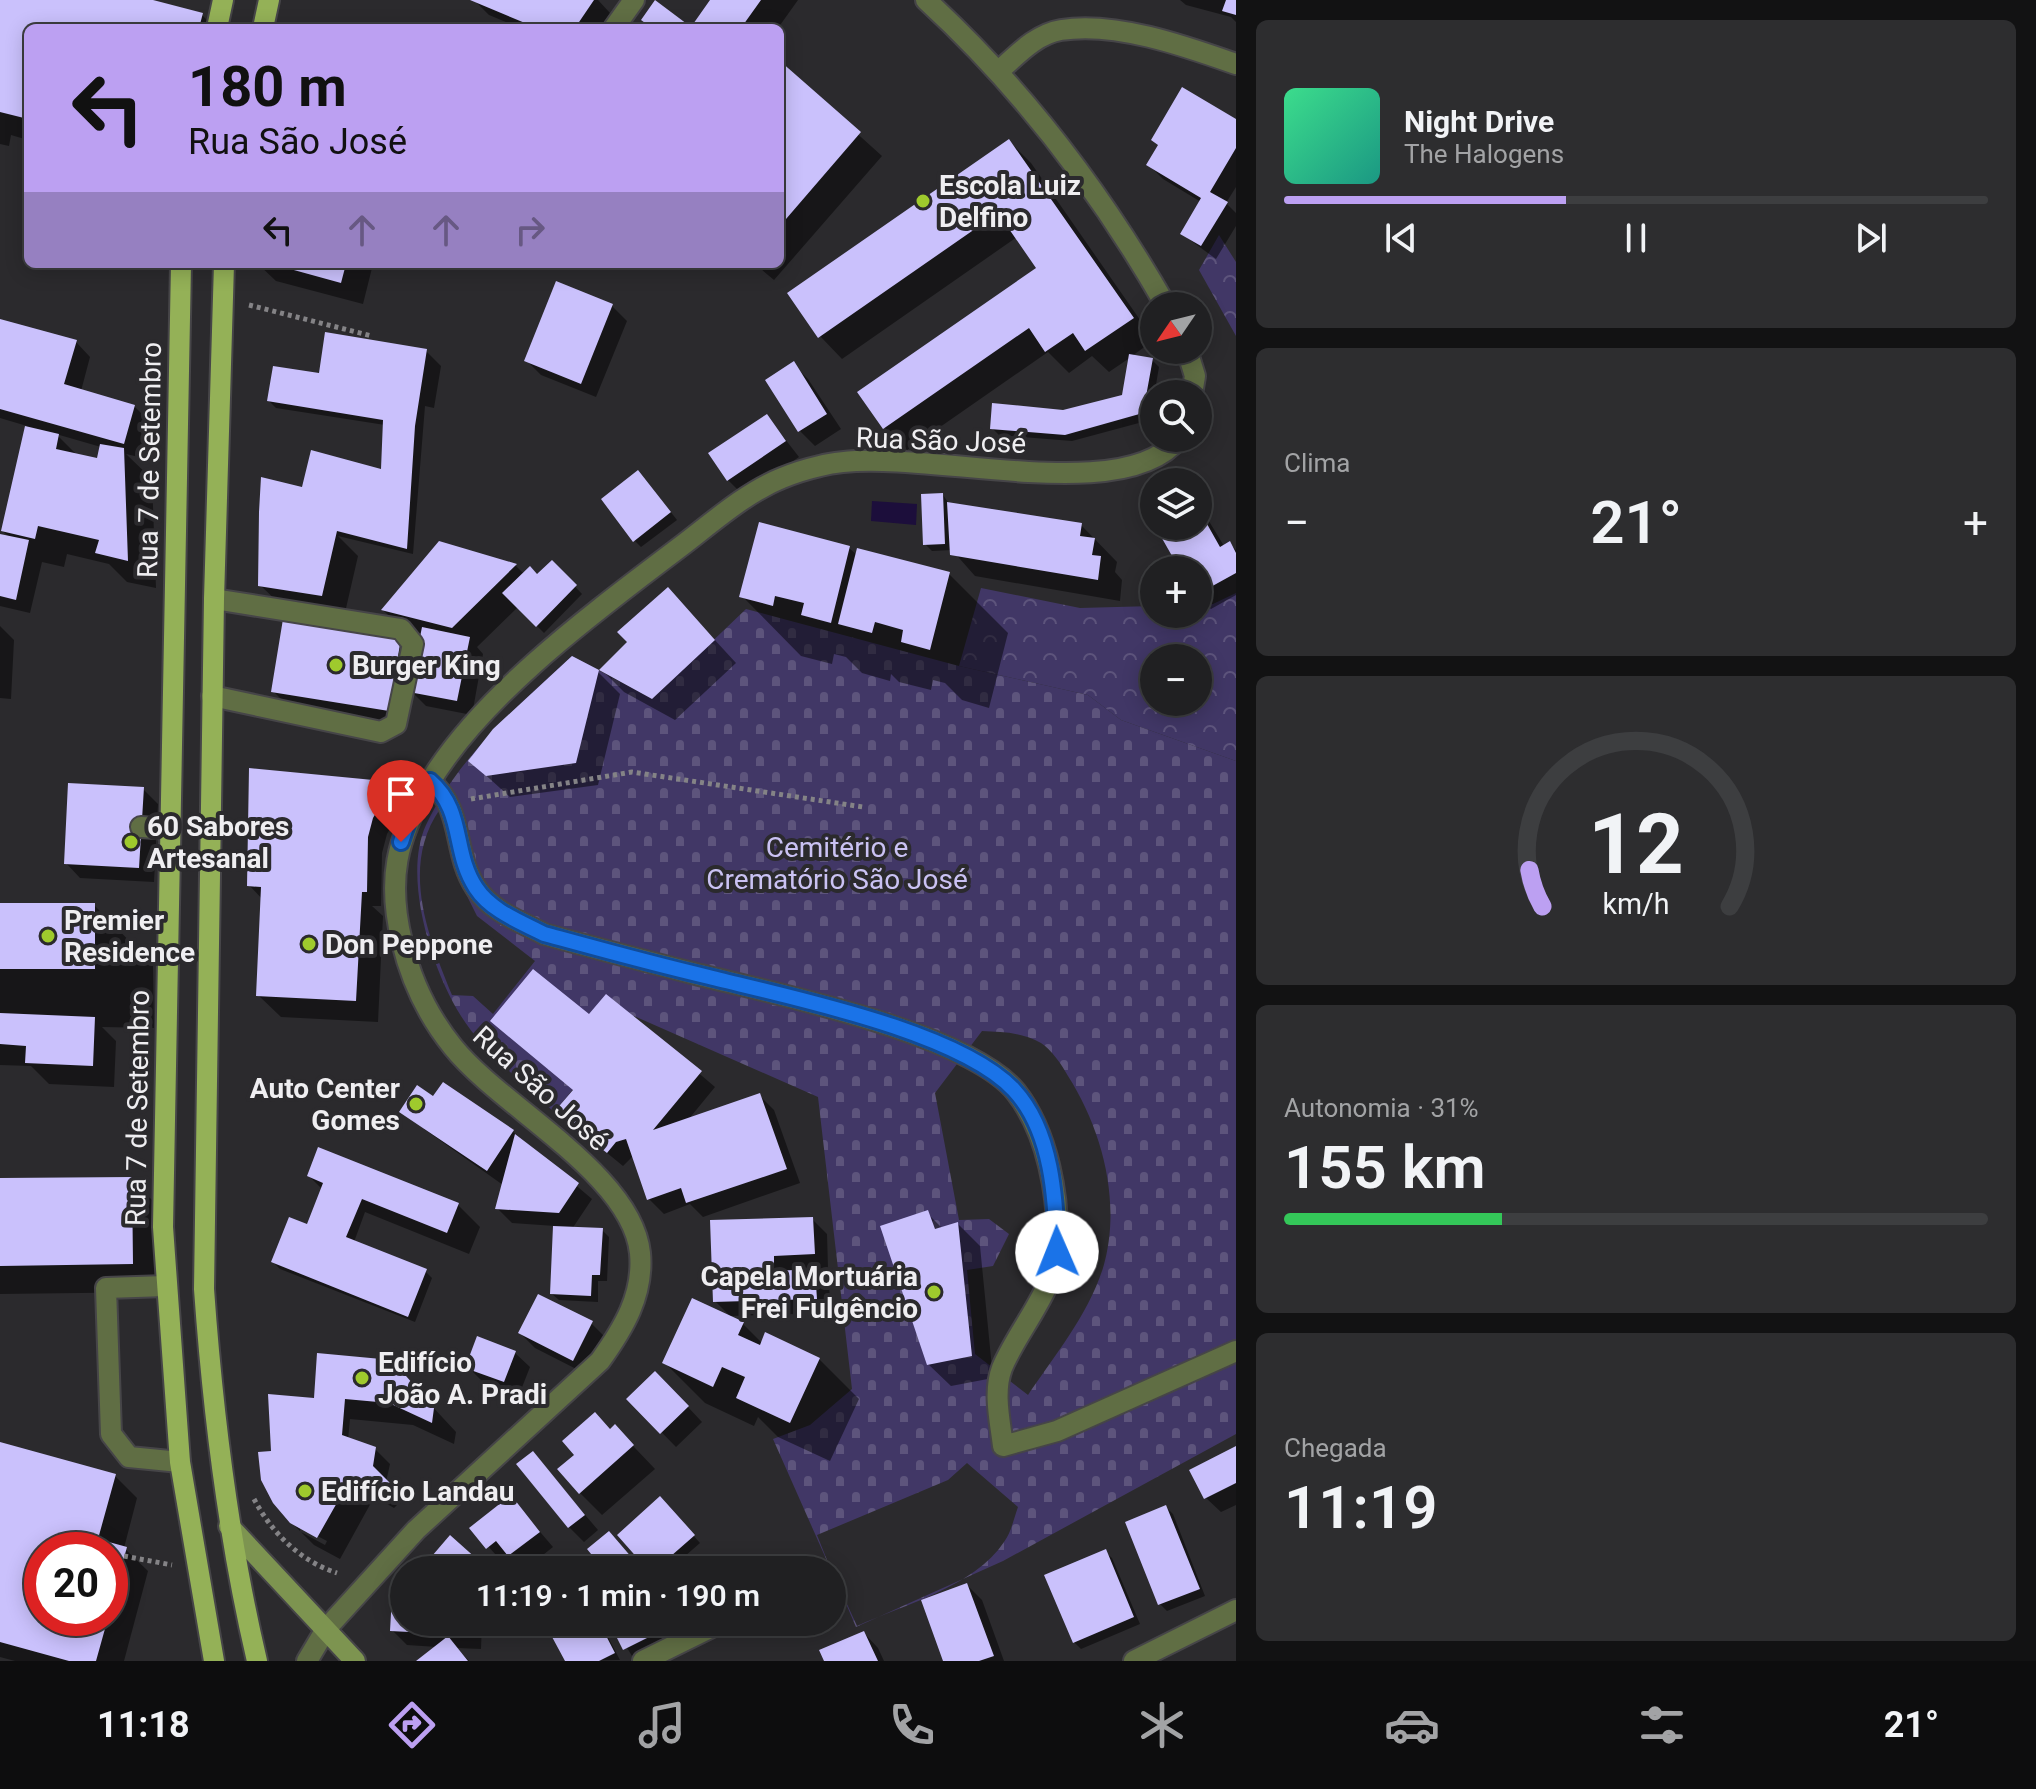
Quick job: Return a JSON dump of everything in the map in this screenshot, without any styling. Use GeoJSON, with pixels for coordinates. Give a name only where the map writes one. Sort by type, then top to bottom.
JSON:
{"type":"FeatureCollection","features":[{"type":"Feature","properties":{"kind":"main road"},"geometry":{"type":"LineString","coordinates":[[218,24],[223,0]]}},
{"type":"Feature","properties":{"kind":"main road"},"geometry":{"type":"LineString","coordinates":[[264,24],[269,0]]}},
{"type":"Feature","properties":{"kind":"main road","name":"Rua 7 de Setembro"},"geometry":{"type":"LineString","coordinates":[[181,268],[163,1227],[180,1462],[196,1570],[214,1661]]}},
{"type":"Feature","properties":{"kind":"main road"},"geometry":{"type":"LineString","coordinates":[[224,268],[214,599],[203,1225],[212,1401],[229,1526],[257,1661]]}},
{"type":"Feature","properties":{"kind":"main road"},"geometry":{"type":"LineString","coordinates":[[229,1526],[355,1661]]}},
{"type":"Feature","properties":{"kind":"street"},"geometry":{"type":"LineString","coordinates":[[617,24],[634,0]]}},
{"type":"Feature","properties":{"kind":"street"},"geometry":{"type":"LineString","coordinates":[[926,0],[999,71],[1049,128],[1129,241],[1158,292]]}},
{"type":"Feature","properties":{"kind":"street"},"geometry":{"type":"LineString","coordinates":[[999,71],[1026,47],[1060,30],[1114,32],[1178,43],[1236,64]]}},
{"type":"Feature","properties":{"kind":"street","name":"Rua São José"},"geometry":{"type":"LineString","coordinates":[[307,1661],[326,1629],[416,1530],[600,1361],[620,1333],[638,1293],[640,1254],[635,1233],[616,1198],[588,1167],[455,1050],[428,1012],[407,963],[396,920],[393,866],[409,818],[430,781],[482,714],[542,659],[645,573],[779,479],[825,464],[901,461],[1058,473],[1113,469],[1152,461],[1163,452]]}},
{"type":"Feature","properties":{"kind":"street"},"geometry":{"type":"LineString","coordinates":[[212,696],[381,732],[390,730],[396,724],[413,644],[401,629],[214,599]]}},
{"type":"Feature","properties":{"kind":"street"},"geometry":{"type":"LineString","coordinates":[[430,781],[450,802],[465,867],[477,891],[505,914],[544,934],[817,1004],[941,1044],[997,1074],[1016,1093],[1035,1125],[1051,1173],[1057,1252],[1046,1284],[1002,1369],[997,1393],[1003,1446],[1057,1431],[1236,1351]]}},
{"type":"Feature","properties":{"kind":"street"},"geometry":{"type":"LineString","coordinates":[[141,827],[170,829]]}},
{"type":"Feature","properties":{"kind":"street"},"geometry":{"type":"LineString","coordinates":[[166,1286],[106,1288],[111,1434],[129,1457],[180,1462]]}},
{"type":"Feature","properties":{"kind":"street"},"geometry":{"type":"LineString","coordinates":[[1134,1661],[1236,1610]]}},
{"type":"Feature","properties":{"kind":"street"},"geometry":{"type":"LineString","coordinates":[[643,1661],[694,1636]]}},
{"type":"Feature","properties":{"kind":"path"},"geometry":{"type":"LineString","coordinates":[[242,303],[372,336]]}},
{"type":"Feature","properties":{"kind":"path"},"geometry":{"type":"LineString","coordinates":[[450,802],[632,772],[863,807]]}},
{"type":"Feature","properties":{"kind":"path"},"geometry":{"type":"LineString","coordinates":[[252,1495],[265,1521],[283,1538],[315,1565],[337,1573]]}},
{"type":"Feature","properties":{"kind":"path"},"geometry":{"type":"LineString","coordinates":[[128,1557],[196,1570]]}},
{"type":"Feature","properties":{"kind":"green space"},"geometry":{"type":"Polygon","coordinates":[[[1219,235],[1236,262],[1236,336],[1212,292],[1199,270],[1219,235]]]}},
{"type":"Feature","properties":{"kind":"green space"},"geometry":{"type":"Polygon","coordinates":[[[981,588],[1080,608],[1140,606],[1140,628],[1212,628],[1212,604],[1236,593],[1236,761],[1121,720],[1088,695],[959,666],[981,588]]]}},
{"type":"Feature","properties":{"kind":"green space","name":"Cemitério e Crematório São José"},"geometry":{"type":"Polygon","coordinates":[[[746,609],[959,666],[1088,695],[1121,720],[1236,761],[1236,1434],[1003,1561],[961,1580],[991,1558],[1004,1542],[1018,1507],[967,1463],[948,1480],[817,1535],[825,1556],[773,1439],[810,1425],[852,1389],[818,1097],[634,1016],[554,1112],[492,1055],[470,1030],[450,997],[431,949],[419,896],[417,870],[419,846],[426,825],[439,800],[472,755],[572,656],[652,699],[746,609]],[[440,809],[428,831],[422,854],[420,878],[427,926],[452,995],[473,996],[493,1014],[535,961],[477,916],[461,884],[440,809]],[[982,1031],[935,1093],[959,1220],[989,1219],[1009,1234],[993,1266],[967,1270],[975,1354],[1028,1395],[1070,1334],[1097,1285],[1108,1244],[1110,1194],[1091,1120],[1066,1072],[1041,1043],[1012,1033],[982,1031]]]}},
{"type":"Feature","properties":{"kind":"green space"},"geometry":{"type":"Polygon","coordinates":[[[961,1580],[936,1593],[878,1617],[961,1580]]]}},
{"type":"Feature","properties":{"kind":"shaded area"},"geometry":{"type":"Polygon","coordinates":[[[872,501],[917,504],[916,525],[871,521],[872,501]]]}},
{"type":"Feature","properties":{"kind":"building"},"geometry":{"type":"Polygon","coordinates":[[[0,0],[153,0],[203,13],[200,24],[24,24],[24,118],[0,112],[0,0]]]}},
{"type":"Feature","properties":{"kind":"building"},"geometry":{"type":"Polygon","coordinates":[[[470,0],[594,0],[578,24],[527,24],[470,0]]]}},
{"type":"Feature","properties":{"kind":"building"},"geometry":{"type":"Polygon","coordinates":[[[655,0],[687,24],[646,24],[641,20],[655,0]]]}},
{"type":"Feature","properties":{"kind":"building"},"geometry":{"type":"Polygon","coordinates":[[[710,0],[761,0],[744,24],[693,24],[710,0]]]}},
{"type":"Feature","properties":{"kind":"building"},"geometry":{"type":"Polygon","coordinates":[[[1226,0],[1236,0],[1236,15],[1222,11],[1226,0]]]}},
{"type":"Feature","properties":{"kind":"building"},"geometry":{"type":"Polygon","coordinates":[[[784,65],[861,132],[784,221],[784,65]]]}},
{"type":"Feature","properties":{"kind":"building"},"geometry":{"type":"Polygon","coordinates":[[[1182,87],[1236,119],[1236,148],[1210,192],[1228,202],[1201,246],[1180,234],[1201,198],[1146,165],[1158,145],[1151,140],[1182,87]]]}},
{"type":"Feature","properties":{"kind":"building"},"geometry":{"type":"Polygon","coordinates":[[[1009,139],[1134,318],[1085,351],[1073,333],[1045,352],[1029,328],[883,429],[857,392],[1036,268],[998,213],[818,338],[787,293],[1009,139]]]}},
{"type":"Feature","properties":{"kind":"building"},"geometry":{"type":"Polygon","coordinates":[[[287,268],[345,268],[341,283],[287,268]]]}},
{"type":"Feature","properties":{"kind":"building"},"geometry":{"type":"Polygon","coordinates":[[[556,281],[613,304],[581,384],[524,361],[556,281]]]}},
{"type":"Feature","properties":{"kind":"building"},"geometry":{"type":"Polygon","coordinates":[[[0,319],[77,340],[64,384],[135,405],[124,444],[0,409],[0,319]]]}},
{"type":"Feature","properties":{"kind":"building"},"geometry":{"type":"Polygon","coordinates":[[[325,332],[427,349],[415,426],[407,549],[337,531],[322,596],[258,586],[261,477],[302,487],[311,450],[381,469],[383,420],[267,401],[273,366],[319,373],[325,332]]]}},
{"type":"Feature","properties":{"kind":"building"},"geometry":{"type":"Polygon","coordinates":[[[1129,354],[1140,356],[1140,364],[1152,364],[1149,380],[1140,380],[1140,414],[1065,435],[990,429],[992,403],[1063,410],[1122,395],[1129,354]]]}},
{"type":"Feature","properties":{"kind":"building"},"geometry":{"type":"Polygon","coordinates":[[[794,361],[827,414],[798,432],[765,380],[794,361]]]}},
{"type":"Feature","properties":{"kind":"building"},"geometry":{"type":"Polygon","coordinates":[[[767,414],[786,441],[727,481],[708,453],[767,414]]]}},
{"type":"Feature","properties":{"kind":"building"},"geometry":{"type":"Polygon","coordinates":[[[25,426],[59,434],[56,449],[97,458],[100,444],[124,448],[128,561],[95,553],[99,540],[38,526],[35,539],[1,531],[25,426]]]}},
{"type":"Feature","properties":{"kind":"building"},"geometry":{"type":"Polygon","coordinates":[[[638,470],[671,512],[633,542],[601,499],[638,470]]]}},
{"type":"Feature","properties":{"kind":"building"},"geometry":{"type":"Polygon","coordinates":[[[943,493],[945,544],[923,545],[921,494],[943,493]]]}},
{"type":"Feature","properties":{"kind":"building"},"geometry":{"type":"Polygon","coordinates":[[[947,502],[1082,523],[1080,536],[1095,538],[1092,555],[1101,556],[1098,580],[950,555],[947,502]]]}},
{"type":"Feature","properties":{"kind":"building"},"geometry":{"type":"Polygon","coordinates":[[[759,522],[850,546],[831,623],[801,615],[804,603],[775,596],[773,606],[739,597],[759,522]]]}},
{"type":"Feature","properties":{"kind":"building"},"geometry":{"type":"Polygon","coordinates":[[[1212,533],[1220,547],[1230,541],[1236,553],[1236,573],[1212,586],[1212,556],[1172,556],[1163,540],[1212,540],[1212,533]]]}},
{"type":"Feature","properties":{"kind":"building"},"geometry":{"type":"Polygon","coordinates":[[[0,534],[29,540],[16,600],[0,596],[0,534]]]}},
{"type":"Feature","properties":{"kind":"building"},"geometry":{"type":"Polygon","coordinates":[[[439,541],[517,564],[452,628],[381,610],[439,541]]]}},
{"type":"Feature","properties":{"kind":"building"},"geometry":{"type":"Polygon","coordinates":[[[857,548],[950,572],[930,650],[901,642],[903,630],[875,622],[872,633],[838,624],[857,548]]]}},
{"type":"Feature","properties":{"kind":"building"},"geometry":{"type":"Polygon","coordinates":[[[552,560],[577,585],[536,627],[502,593],[530,566],[537,574],[552,560]]]}},
{"type":"Feature","properties":{"kind":"building"},"geometry":{"type":"Polygon","coordinates":[[[668,587],[715,640],[652,699],[599,670],[627,642],[617,632],[668,587]]]}},
{"type":"Feature","properties":{"kind":"building","name":"Burger King"},"geometry":{"type":"Polygon","coordinates":[[[283,619],[401,638],[389,711],[271,692],[283,619]]]}},
{"type":"Feature","properties":{"kind":"building"},"geometry":{"type":"Polygon","coordinates":[[[422,627],[470,637],[457,701],[409,692],[422,627]]]}},
{"type":"Feature","properties":{"kind":"building"},"geometry":{"type":"Polygon","coordinates":[[[572,656],[599,670],[576,763],[486,776],[468,761],[493,729],[572,656]]]}},
{"type":"Feature","properties":{"kind":"building"},"geometry":{"type":"Polygon","coordinates":[[[249,768],[394,782],[373,818],[368,837],[367,892],[362,892],[356,1001],[256,996],[261,887],[247,886],[249,768]]]}},
{"type":"Feature","properties":{"kind":"building"},"geometry":{"type":"Polygon","coordinates":[[[68,783],[144,787],[139,868],[64,864],[68,783]]]}},
{"type":"Feature","properties":{"kind":"building","name":"Premier Residence"},"geometry":{"type":"Polygon","coordinates":[[[0,903],[95,903],[95,969],[0,969],[0,903]]]}},
{"type":"Feature","properties":{"kind":"building"},"geometry":{"type":"Polygon","coordinates":[[[533,969],[589,1014],[606,994],[702,1071],[653,1130],[760,1093],[787,1169],[686,1203],[681,1188],[647,1200],[626,1139],[616,1142],[607,1153],[554,1112],[573,1090],[490,1021],[533,969]]]}},
{"type":"Feature","properties":{"kind":"building"},"geometry":{"type":"Polygon","coordinates":[[[0,1013],[95,1017],[93,1066],[25,1063],[26,1046],[0,1044],[0,1013]]]}},
{"type":"Feature","properties":{"kind":"building"},"geometry":{"type":"Polygon","coordinates":[[[443,1082],[514,1130],[487,1171],[399,1112],[417,1085],[433,1096],[443,1082]]]}},
{"type":"Feature","properties":{"kind":"building"},"geometry":{"type":"Polygon","coordinates":[[[515,1134],[579,1183],[559,1213],[495,1209],[515,1134]]]}},
{"type":"Feature","properties":{"kind":"building"},"geometry":{"type":"Polygon","coordinates":[[[318,1147],[459,1203],[447,1233],[362,1199],[346,1237],[427,1269],[408,1317],[271,1262],[289,1217],[307,1224],[323,1183],[307,1176],[318,1147]]]}},
{"type":"Feature","properties":{"kind":"building"},"geometry":{"type":"Polygon","coordinates":[[[132,1177],[133,1264],[0,1266],[0,1178],[132,1177]]]}},
{"type":"Feature","properties":{"kind":"building","name":"Capela Mortuária Frei Fulgêncio"},"geometry":{"type":"Polygon","coordinates":[[[928,1210],[935,1229],[958,1222],[972,1356],[927,1365],[880,1226],[928,1210]]]}},
{"type":"Feature","properties":{"kind":"building"},"geometry":{"type":"Polygon","coordinates":[[[813,1217],[815,1254],[774,1256],[774,1271],[815,1269],[817,1299],[713,1302],[710,1220],[813,1217]]]}},
{"type":"Feature","properties":{"kind":"building"},"geometry":{"type":"Polygon","coordinates":[[[553,1226],[603,1228],[600,1275],[592,1275],[591,1296],[550,1294],[553,1226]]]}},
{"type":"Feature","properties":{"kind":"building"},"geometry":{"type":"Polygon","coordinates":[[[538,1294],[593,1321],[573,1361],[518,1333],[538,1294]]]}},
{"type":"Feature","properties":{"kind":"building"},"geometry":{"type":"Polygon","coordinates":[[[692,1298],[744,1322],[738,1335],[760,1345],[765,1332],[820,1358],[790,1423],[736,1398],[745,1377],[722,1367],[713,1387],[662,1363],[692,1298]]]}},
{"type":"Feature","properties":{"kind":"building"},"geometry":{"type":"Polygon","coordinates":[[[477,1336],[516,1351],[504,1382],[465,1368],[477,1336]]]}},
{"type":"Feature","properties":{"kind":"building"},"geometry":{"type":"Polygon","coordinates":[[[317,1353],[392,1360],[434,1408],[432,1423],[389,1403],[345,1399],[342,1435],[376,1447],[373,1466],[390,1483],[379,1495],[351,1478],[317,1538],[290,1523],[273,1503],[261,1480],[258,1452],[271,1451],[268,1394],[314,1398],[317,1353]]]}},
{"type":"Feature","properties":{"kind":"building"},"geometry":{"type":"Polygon","coordinates":[[[655,1371],[689,1406],[660,1434],[626,1399],[655,1371]]]}},
{"type":"Feature","properties":{"kind":"building"},"geometry":{"type":"Polygon","coordinates":[[[595,1412],[610,1429],[615,1424],[634,1445],[579,1494],[557,1469],[574,1455],[562,1441],[595,1412]]]}},
{"type":"Feature","properties":{"kind":"building"},"geometry":{"type":"Polygon","coordinates":[[[0,1442],[116,1474],[100,1532],[24,1532],[24,1636],[103,1636],[96,1661],[69,1661],[0,1642],[0,1442]]]}},
{"type":"Feature","properties":{"kind":"building"},"geometry":{"type":"Polygon","coordinates":[[[1236,1446],[1236,1483],[1204,1499],[1189,1470],[1236,1446]]]}},
{"type":"Feature","properties":{"kind":"building"},"geometry":{"type":"Polygon","coordinates":[[[533,1451],[585,1515],[568,1528],[516,1464],[533,1451]]]}},
{"type":"Feature","properties":{"kind":"building"},"geometry":{"type":"Polygon","coordinates":[[[511,1495],[540,1532],[508,1556],[496,1541],[486,1549],[469,1528],[511,1495]]]}},
{"type":"Feature","properties":{"kind":"building"},"geometry":{"type":"Polygon","coordinates":[[[660,1496],[695,1535],[671,1556],[636,1556],[617,1535],[660,1496]]]}},
{"type":"Feature","properties":{"kind":"building"},"geometry":{"type":"Polygon","coordinates":[[[1166,1505],[1200,1589],[1158,1605],[1125,1522],[1166,1505]]]}},
{"type":"Feature","properties":{"kind":"building"},"geometry":{"type":"Polygon","coordinates":[[[609,1531],[630,1556],[593,1556],[587,1549],[609,1531]]]}},
{"type":"Feature","properties":{"kind":"building"},"geometry":{"type":"Polygon","coordinates":[[[450,1535],[474,1556],[432,1556],[450,1535]]]}},
{"type":"Feature","properties":{"kind":"building"},"geometry":{"type":"Polygon","coordinates":[[[1106,1549],[1134,1617],[1073,1643],[1044,1575],[1106,1549]]]}},
{"type":"Feature","properties":{"kind":"building"},"geometry":{"type":"Polygon","coordinates":[[[967,1583],[994,1656],[979,1661],[943,1661],[921,1600],[967,1583]]]}},
{"type":"Feature","properties":{"kind":"building"},"geometry":{"type":"Polygon","coordinates":[[[864,1631],[878,1661],[824,1661],[819,1650],[864,1631]]]}},
{"type":"Feature","properties":{"kind":"building"},"geometry":{"type":"Polygon","coordinates":[[[448,1636],[468,1661],[416,1661],[448,1636]]]}},
{"type":"Feature","properties":{"kind":"building"},"geometry":{"type":"Polygon","coordinates":[[[552,1636],[606,1636],[615,1653],[599,1661],[565,1661],[552,1636]]]}},
{"type":"Feature","properties":{"kind":"building"},"geometry":{"type":"Polygon","coordinates":[[[616,1636],[651,1636],[623,1650],[616,1636]]]}},
{"type":"Feature","properties":{"kind":"place","name":"Escola Luiz Delfino"},"geometry":{"type":"Point","coordinates":[923,201]}},
{"type":"Feature","properties":{"kind":"place","name":"Burger King"},"geometry":{"type":"Point","coordinates":[336,665]}},
{"type":"Feature","properties":{"kind":"place","name":"60 Sabores Artesanal"},"geometry":{"type":"Point","coordinates":[131,842]}},
{"type":"Feature","properties":{"kind":"place","name":"Premier Residence"},"geometry":{"type":"Point","coordinates":[48,936]}},
{"type":"Feature","properties":{"kind":"place","name":"Don Peppone"},"geometry":{"type":"Point","coordinates":[309,944]}},
{"type":"Feature","properties":{"kind":"place","name":"Auto Center Gomes"},"geometry":{"type":"Point","coordinates":[416,1104]}},
{"type":"Feature","properties":{"kind":"place","name":"Capela Mortuária Frei Fulgêncio"},"geometry":{"type":"Point","coordinates":[934,1292]}},
{"type":"Feature","properties":{"kind":"place","name":"Edifício João A. Pradi"},"geometry":{"type":"Point","coordinates":[362,1378]}},
{"type":"Feature","properties":{"kind":"place","name":"Edifício Landau"},"geometry":{"type":"Point","coordinates":[305,1491]}},
{"type":"Feature","properties":{"kind":"route"},"geometry":{"type":"LineString","coordinates":[[401,842],[409,818],[430,781],[450,802],[465,867],[477,891],[505,914],[544,934],[817,1004],[941,1044],[997,1074],[1016,1093],[1035,1125],[1051,1173],[1057,1215],[1057,1252]]}}]}
